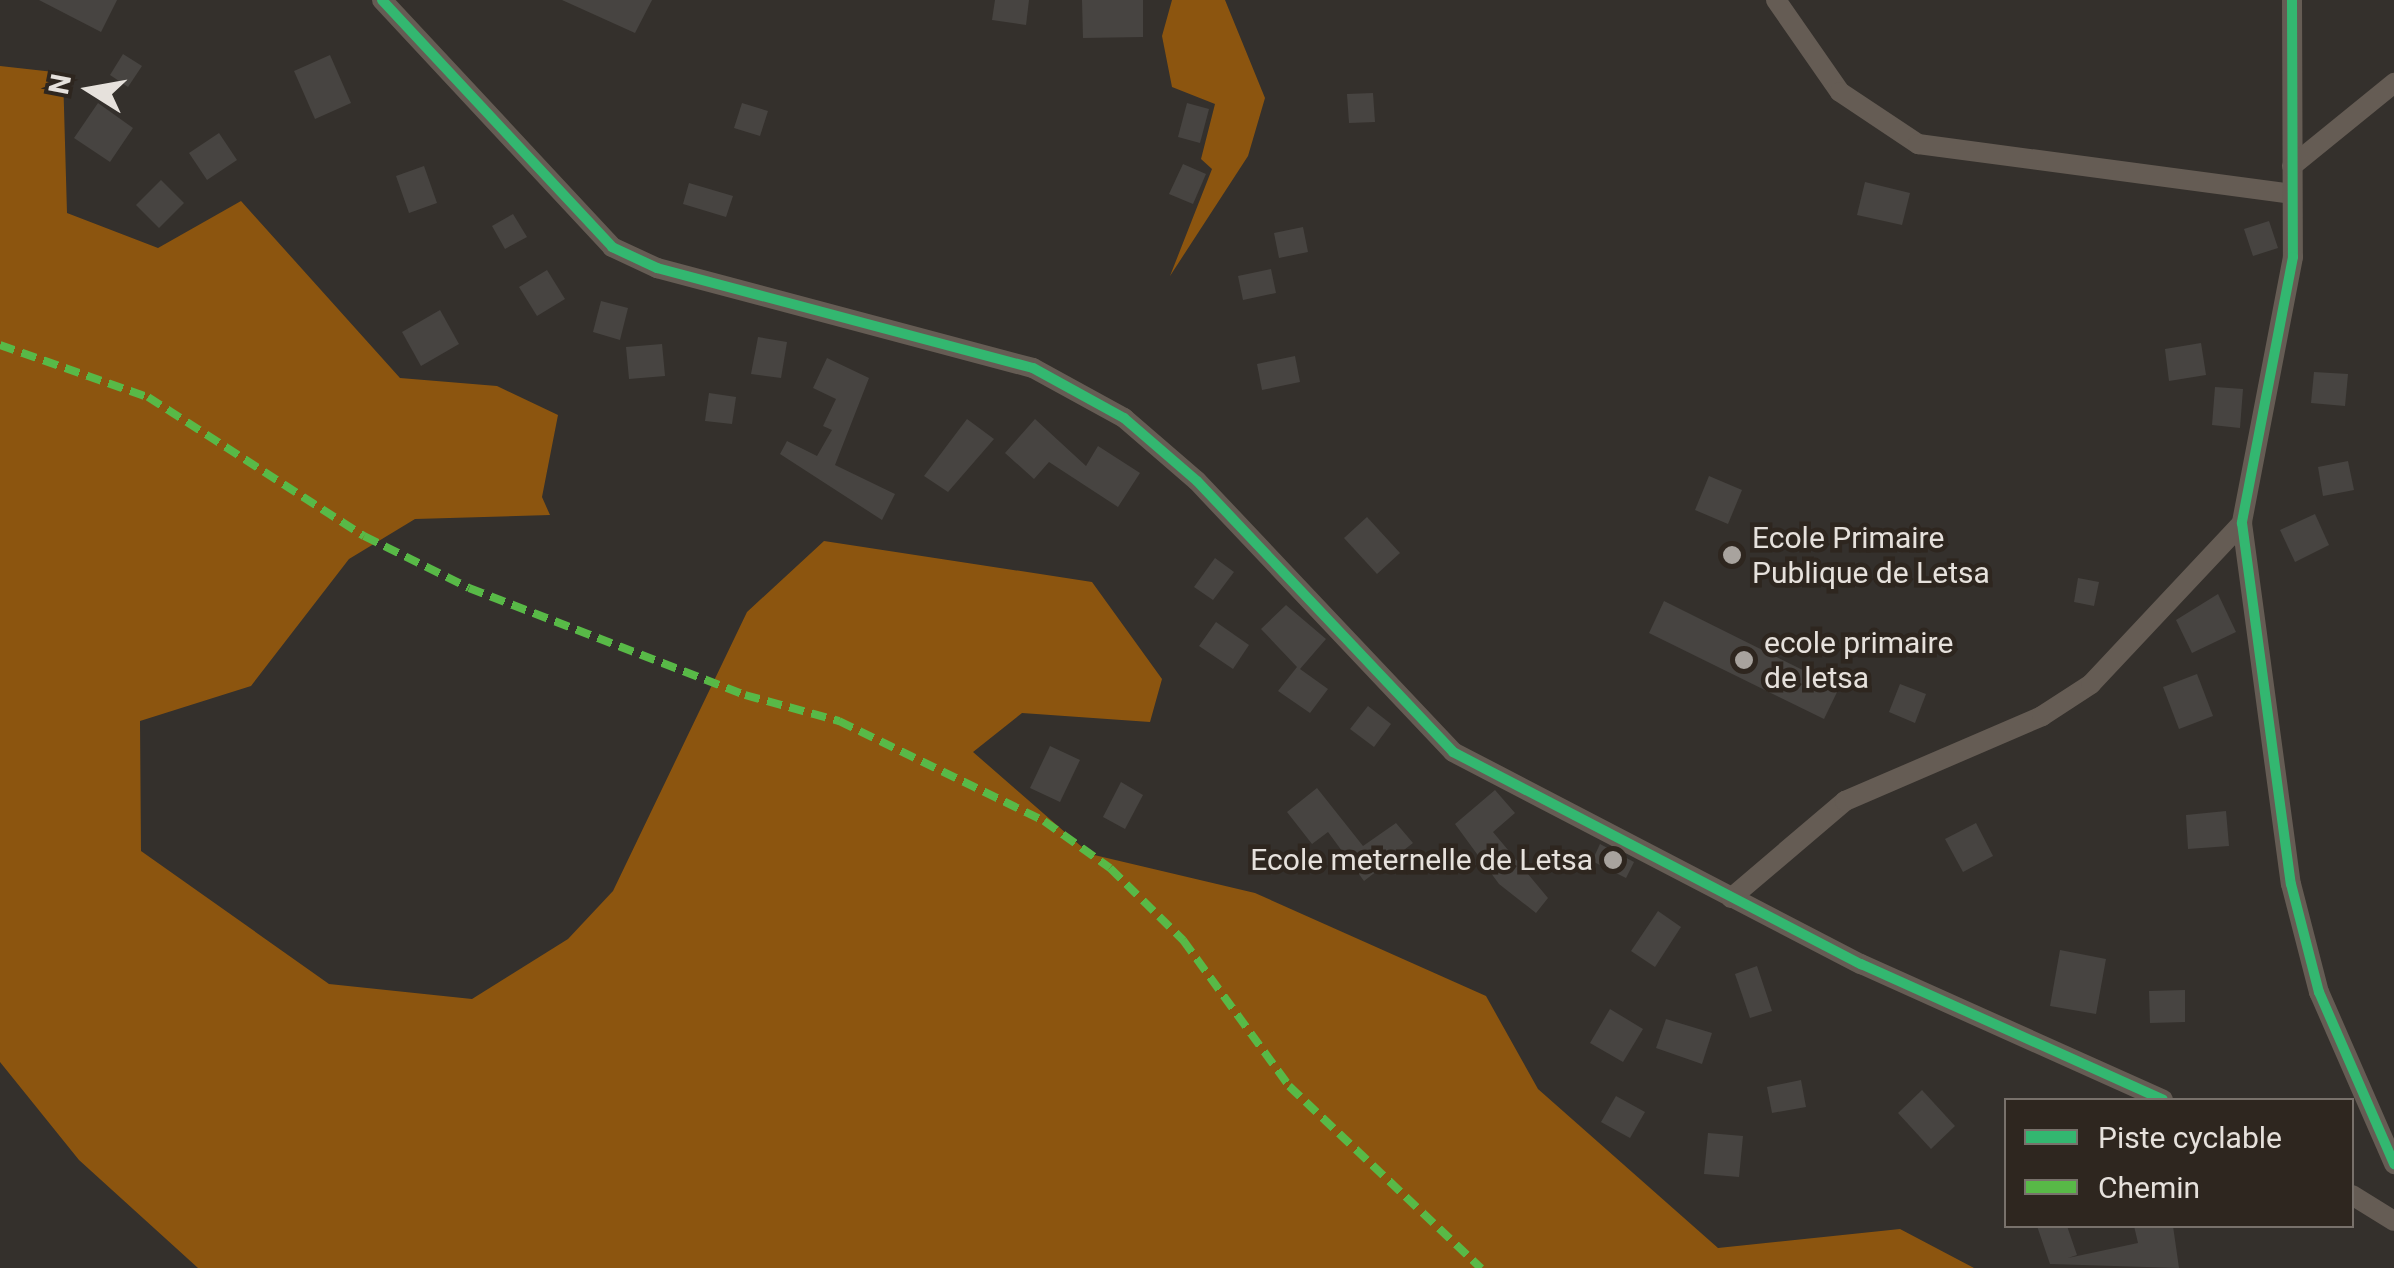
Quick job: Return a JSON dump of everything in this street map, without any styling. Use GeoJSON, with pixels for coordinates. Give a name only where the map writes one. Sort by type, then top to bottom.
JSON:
{"type":"FeatureCollection","features":[{"type":"Feature","properties":{"kind":"street"},"geometry":{"type":"LineString","coordinates":[[382,0],[612,247],[657,268],[1034,368],[1124,418],[1282,565],[1453,752],[1731,898],[2014,1038],[2158,1098]]}},
{"type":"Feature","properties":{"kind":"street"},"geometry":{"type":"LineString","coordinates":[[1776,0],[1840,92],[1918,144],[2292,194]]}},
{"type":"Feature","properties":{"kind":"street"},"geometry":{"type":"LineString","coordinates":[[2292,0],[2292,194],[2284,334],[2242,523],[2291,884],[2319,992],[2394,1164]]}},
{"type":"Feature","properties":{"kind":"street"},"geometry":{"type":"LineString","coordinates":[[2292,166],[2394,83]]}},
{"type":"Feature","properties":{"kind":"street"},"geometry":{"type":"LineString","coordinates":[[1731,898],[1845,802],[2042,716],[2091,684],[2242,523]]}},
{"type":"Feature","properties":{"kind":"street"},"geometry":{"type":"LineString","coordinates":[[2354,1196],[2394,1221]]}},
{"type":"Feature","properties":{"kind":"shaded area"},"geometry":{"type":"Polygon","coordinates":[[[1172,0],[1225,0],[1265,98],[1248,156],[1170,276],[1212,169],[1201,159],[1215,104],[1172,87],[1162,36],[1172,0]]]}},
{"type":"Feature","properties":{"kind":"shaded area"},"geometry":{"type":"Polygon","coordinates":[[[0,66],[63,73],[67,213],[158,248],[241,201],[400,378],[497,386],[558,415],[542,497],[550,515],[415,519],[349,559],[251,686],[140,721],[141,851],[329,984],[472,999],[568,939],[613,891],[747,612],[824,541],[1092,582],[1162,679],[1150,722],[1022,713],[973,752],[1090,854],[1255,893],[1486,996],[1538,1089],[1718,1248],[1900,1229],[1974,1268],[198,1268],[79,1160],[0,1062],[0,66]]]}},
{"type":"Feature","properties":{"kind":"building"},"geometry":{"type":"Polygon","coordinates":[[[39,0],[117,0],[101,32],[39,0]]]}},
{"type":"Feature","properties":{"kind":"building"},"geometry":{"type":"Polygon","coordinates":[[[562,0],[652,0],[635,33],[562,0]]]}},
{"type":"Feature","properties":{"kind":"building"},"geometry":{"type":"Polygon","coordinates":[[[995,0],[1029,0],[1026,25],[992,20],[995,0]]]}},
{"type":"Feature","properties":{"kind":"building"},"geometry":{"type":"Polygon","coordinates":[[[1082,0],[1143,0],[1143,37],[1083,38],[1082,0]]]}},
{"type":"Feature","properties":{"kind":"building"},"geometry":{"type":"Polygon","coordinates":[[[123,54],[142,66],[128,87],[110,75],[123,54]]]}},
{"type":"Feature","properties":{"kind":"building"},"geometry":{"type":"Polygon","coordinates":[[[330,55],[351,103],[315,119],[294,71],[330,55]]]}},
{"type":"Feature","properties":{"kind":"building"},"geometry":{"type":"Polygon","coordinates":[[[1373,93],[1375,122],[1349,123],[1347,94],[1373,93]]]}},
{"type":"Feature","properties":{"kind":"building"},"geometry":{"type":"Polygon","coordinates":[[[98,103],[133,128],[110,162],[74,138],[98,103]]]}},
{"type":"Feature","properties":{"kind":"building"},"geometry":{"type":"Polygon","coordinates":[[[742,103],[768,111],[760,136],[734,128],[742,103]]]}},
{"type":"Feature","properties":{"kind":"building"},"geometry":{"type":"Polygon","coordinates":[[[1187,103],[1209,109],[1200,143],[1178,137],[1187,103]]]}},
{"type":"Feature","properties":{"kind":"building"},"geometry":{"type":"Polygon","coordinates":[[[219,133],[237,160],[207,180],[189,153],[219,133]]]}},
{"type":"Feature","properties":{"kind":"building"},"geometry":{"type":"Polygon","coordinates":[[[1183,164],[1206,174],[1193,204],[1169,194],[1183,164]]]}},
{"type":"Feature","properties":{"kind":"building"},"geometry":{"type":"Polygon","coordinates":[[[424,166],[437,203],[409,213],[396,176],[424,166]]]}},
{"type":"Feature","properties":{"kind":"building"},"geometry":{"type":"Polygon","coordinates":[[[161,180],[184,203],[159,228],[136,205],[161,180]]]}},
{"type":"Feature","properties":{"kind":"building"},"geometry":{"type":"Polygon","coordinates":[[[1865,182],[1910,193],[1902,225],[1857,215],[1865,182]]]}},
{"type":"Feature","properties":{"kind":"building"},"geometry":{"type":"Polygon","coordinates":[[[689,183],[733,196],[726,217],[683,204],[689,183]]]}},
{"type":"Feature","properties":{"kind":"building"},"geometry":{"type":"Polygon","coordinates":[[[513,214],[527,237],[505,249],[492,226],[513,214]]]}},
{"type":"Feature","properties":{"kind":"building"},"geometry":{"type":"Polygon","coordinates":[[[2269,221],[2278,248],[2253,256],[2244,229],[2269,221]]]}},
{"type":"Feature","properties":{"kind":"building"},"geometry":{"type":"Polygon","coordinates":[[[1303,227],[1308,252],[1279,258],[1274,233],[1303,227]]]}},
{"type":"Feature","properties":{"kind":"building"},"geometry":{"type":"Polygon","coordinates":[[[1271,269],[1276,293],[1243,300],[1238,276],[1271,269]]]}},
{"type":"Feature","properties":{"kind":"building"},"geometry":{"type":"Polygon","coordinates":[[[547,270],[565,299],[537,316],[519,287],[547,270]]]}},
{"type":"Feature","properties":{"kind":"building"},"geometry":{"type":"Polygon","coordinates":[[[601,301],[628,308],[620,340],[593,332],[601,301]]]}},
{"type":"Feature","properties":{"kind":"building"},"geometry":{"type":"Polygon","coordinates":[[[440,310],[459,344],[421,366],[402,332],[440,310]]]}},
{"type":"Feature","properties":{"kind":"building"},"geometry":{"type":"Polygon","coordinates":[[[758,337],[787,342],[781,378],[751,374],[758,337]]]}},
{"type":"Feature","properties":{"kind":"building"},"geometry":{"type":"Polygon","coordinates":[[[2201,343],[2206,375],[2169,381],[2165,349],[2201,343]]]}},
{"type":"Feature","properties":{"kind":"building"},"geometry":{"type":"Polygon","coordinates":[[[662,344],[665,376],[629,379],[626,347],[662,344]]]}},
{"type":"Feature","properties":{"kind":"building"},"geometry":{"type":"Polygon","coordinates":[[[1295,356],[1300,382],[1262,390],[1257,364],[1295,356]]]}},
{"type":"Feature","properties":{"kind":"building"},"geometry":{"type":"Polygon","coordinates":[[[827,358],[869,378],[835,465],[895,494],[882,520],[780,454],[787,441],[817,456],[832,430],[823,426],[836,399],[813,388],[827,358]]]}},
{"type":"Feature","properties":{"kind":"building"},"geometry":{"type":"Polygon","coordinates":[[[2314,372],[2348,374],[2345,406],[2311,403],[2314,372]]]}},
{"type":"Feature","properties":{"kind":"building"},"geometry":{"type":"Polygon","coordinates":[[[2215,387],[2243,389],[2240,428],[2212,425],[2215,387]]]}},
{"type":"Feature","properties":{"kind":"building"},"geometry":{"type":"Polygon","coordinates":[[[709,393],[736,397],[732,424],[705,421],[709,393]]]}},
{"type":"Feature","properties":{"kind":"building"},"geometry":{"type":"Polygon","coordinates":[[[967,419],[994,439],[948,492],[924,476],[967,419]]]}},
{"type":"Feature","properties":{"kind":"building"},"geometry":{"type":"Polygon","coordinates":[[[1035,419],[1086,466],[1098,446],[1140,473],[1118,507],[1049,462],[1034,479],[1005,453],[1035,419]]]}},
{"type":"Feature","properties":{"kind":"building"},"geometry":{"type":"Polygon","coordinates":[[[2348,461],[2354,490],[2323,496],[2318,467],[2348,461]]]}},
{"type":"Feature","properties":{"kind":"building"},"geometry":{"type":"Polygon","coordinates":[[[1709,476],[1742,490],[1728,524],[1695,510],[1709,476]]]}},
{"type":"Feature","properties":{"kind":"building"},"geometry":{"type":"Polygon","coordinates":[[[2315,514],[2329,545],[2295,562],[2280,530],[2315,514]]]}},
{"type":"Feature","properties":{"kind":"building"},"geometry":{"type":"Polygon","coordinates":[[[1367,517],[1400,553],[1377,574],[1344,538],[1367,517]]]}},
{"type":"Feature","properties":{"kind":"building"},"geometry":{"type":"Polygon","coordinates":[[[1215,558],[1234,572],[1213,600],[1194,587],[1215,558]]]}},
{"type":"Feature","properties":{"kind":"building"},"geometry":{"type":"Polygon","coordinates":[[[2078,578],[2099,582],[2094,606],[2074,602],[2078,578]]]}},
{"type":"Feature","properties":{"kind":"building"},"geometry":{"type":"Polygon","coordinates":[[[2218,594],[2236,632],[2192,653],[2176,620],[2218,594]]]}},
{"type":"Feature","properties":{"kind":"building","name":"ecole primaire de letsa"},"geometry":{"type":"Polygon","coordinates":[[[1664,601],[1839,688],[1824,719],[1649,633],[1664,601]]]}},
{"type":"Feature","properties":{"kind":"building"},"geometry":{"type":"Polygon","coordinates":[[[1286,605],[1326,639],[1300,669],[1328,689],[1310,713],[1278,691],[1297,667],[1261,629],[1286,605]]]}},
{"type":"Feature","properties":{"kind":"building"},"geometry":{"type":"Polygon","coordinates":[[[1216,622],[1249,645],[1233,669],[1199,646],[1216,622]]]}},
{"type":"Feature","properties":{"kind":"building"},"geometry":{"type":"Polygon","coordinates":[[[2197,674],[2213,716],[2179,729],[2163,687],[2197,674]]]}},
{"type":"Feature","properties":{"kind":"building"},"geometry":{"type":"Polygon","coordinates":[[[1900,684],[1926,694],[1915,723],[1889,712],[1900,684]]]}},
{"type":"Feature","properties":{"kind":"building"},"geometry":{"type":"Polygon","coordinates":[[[1368,706],[1391,724],[1374,747],[1350,729],[1368,706]]]}},
{"type":"Feature","properties":{"kind":"building"},"geometry":{"type":"Polygon","coordinates":[[[1050,746],[1080,760],[1060,802],[1030,788],[1050,746]]]}},
{"type":"Feature","properties":{"kind":"building"},"geometry":{"type":"Polygon","coordinates":[[[1121,782],[1143,795],[1125,829],[1103,817],[1121,782]]]}},
{"type":"Feature","properties":{"kind":"building"},"geometry":{"type":"Polygon","coordinates":[[[1317,788],[1363,846],[1396,823],[1413,843],[1364,881],[1328,832],[1312,844],[1287,812],[1317,788]]]}},
{"type":"Feature","properties":{"kind":"building"},"geometry":{"type":"Polygon","coordinates":[[[1495,790],[1515,813],[1493,832],[1548,898],[1536,913],[1499,884],[1455,824],[1495,790]]]}},
{"type":"Feature","properties":{"kind":"building"},"geometry":{"type":"Polygon","coordinates":[[[2226,811],[2229,846],[2188,849],[2186,815],[2226,811]]]}},
{"type":"Feature","properties":{"kind":"building"},"geometry":{"type":"Polygon","coordinates":[[[1976,823],[1993,856],[1963,872],[1945,839],[1976,823]]]}},
{"type":"Feature","properties":{"kind":"building","name":"Ecole meternelle de Letsa"},"geometry":{"type":"Polygon","coordinates":[[[1600,844],[1634,862],[1626,878],[1592,861],[1600,844]]]}},
{"type":"Feature","properties":{"kind":"building"},"geometry":{"type":"Polygon","coordinates":[[[1658,911],[1681,927],[1655,967],[1631,951],[1658,911]]]}},
{"type":"Feature","properties":{"kind":"building"},"geometry":{"type":"Polygon","coordinates":[[[2060,950],[2106,959],[2096,1014],[2050,1006],[2060,950]]]}},
{"type":"Feature","properties":{"kind":"building"},"geometry":{"type":"Polygon","coordinates":[[[1757,966],[1772,1011],[1750,1018],[1735,974],[1757,966]]]}},
{"type":"Feature","properties":{"kind":"building"},"geometry":{"type":"Polygon","coordinates":[[[2185,990],[2185,1022],[2150,1023],[2149,991],[2185,990]]]}},
{"type":"Feature","properties":{"kind":"building"},"geometry":{"type":"Polygon","coordinates":[[[1610,1009],[1643,1029],[1623,1062],[1590,1043],[1610,1009]]]}},
{"type":"Feature","properties":{"kind":"building"},"geometry":{"type":"Polygon","coordinates":[[[1666,1019],[1712,1033],[1702,1064],[1656,1048],[1666,1019]]]}},
{"type":"Feature","properties":{"kind":"building"},"geometry":{"type":"Polygon","coordinates":[[[1801,1080],[1806,1107],[1772,1113],[1767,1087],[1801,1080]]]}},
{"type":"Feature","properties":{"kind":"building"},"geometry":{"type":"Polygon","coordinates":[[[1922,1090],[1955,1126],[1931,1149],[1898,1113],[1922,1090]]]}},
{"type":"Feature","properties":{"kind":"building"},"geometry":{"type":"Polygon","coordinates":[[[1616,1096],[1645,1112],[1630,1138],[1601,1122],[1616,1096]]]}},
{"type":"Feature","properties":{"kind":"building"},"geometry":{"type":"Polygon","coordinates":[[[1708,1133],[1743,1136],[1739,1177],[1704,1174],[1708,1133]]]}},
{"type":"Feature","properties":{"kind":"building"},"geometry":{"type":"Polygon","coordinates":[[[2038,1228],[2068,1228],[2077,1255],[2068,1258],[2138,1243],[2134,1228],[2173,1228],[2179,1268],[2050,1264],[2038,1228]]]}},
{"type":"Feature","properties":{"kind":"marked path"},"geometry":{"type":"LineString","coordinates":[[0,345],[148,397],[364,536],[469,588],[745,695],[839,721],[1044,821],[1110,868],[1183,940],[1289,1086],[1481,1268]]}},
{"type":"Feature","properties":{"kind":"cycle path"},"geometry":{"type":"LineString","coordinates":[[382,0],[612,247],[657,268],[1033,368],[1124,418],[1197,481],[1453,752],[1861,964],[2159,1098]]}},
{"type":"Feature","properties":{"kind":"cycle path"},"geometry":{"type":"LineString","coordinates":[[2292,0],[2293,257],[2242,523],[2291,884],[2319,992],[2394,1164]]}},
{"type":"Feature","properties":{"kind":"place","name":"Ecole Primaire Publique de Letsa"},"geometry":{"type":"Point","coordinates":[1732,555]}},
{"type":"Feature","properties":{"kind":"place","name":"ecole primaire de letsa"},"geometry":{"type":"Point","coordinates":[1744,660]}},
{"type":"Feature","properties":{"kind":"place","name":"Ecole meternelle de Letsa"},"geometry":{"type":"Point","coordinates":[1613,860]}}]}
